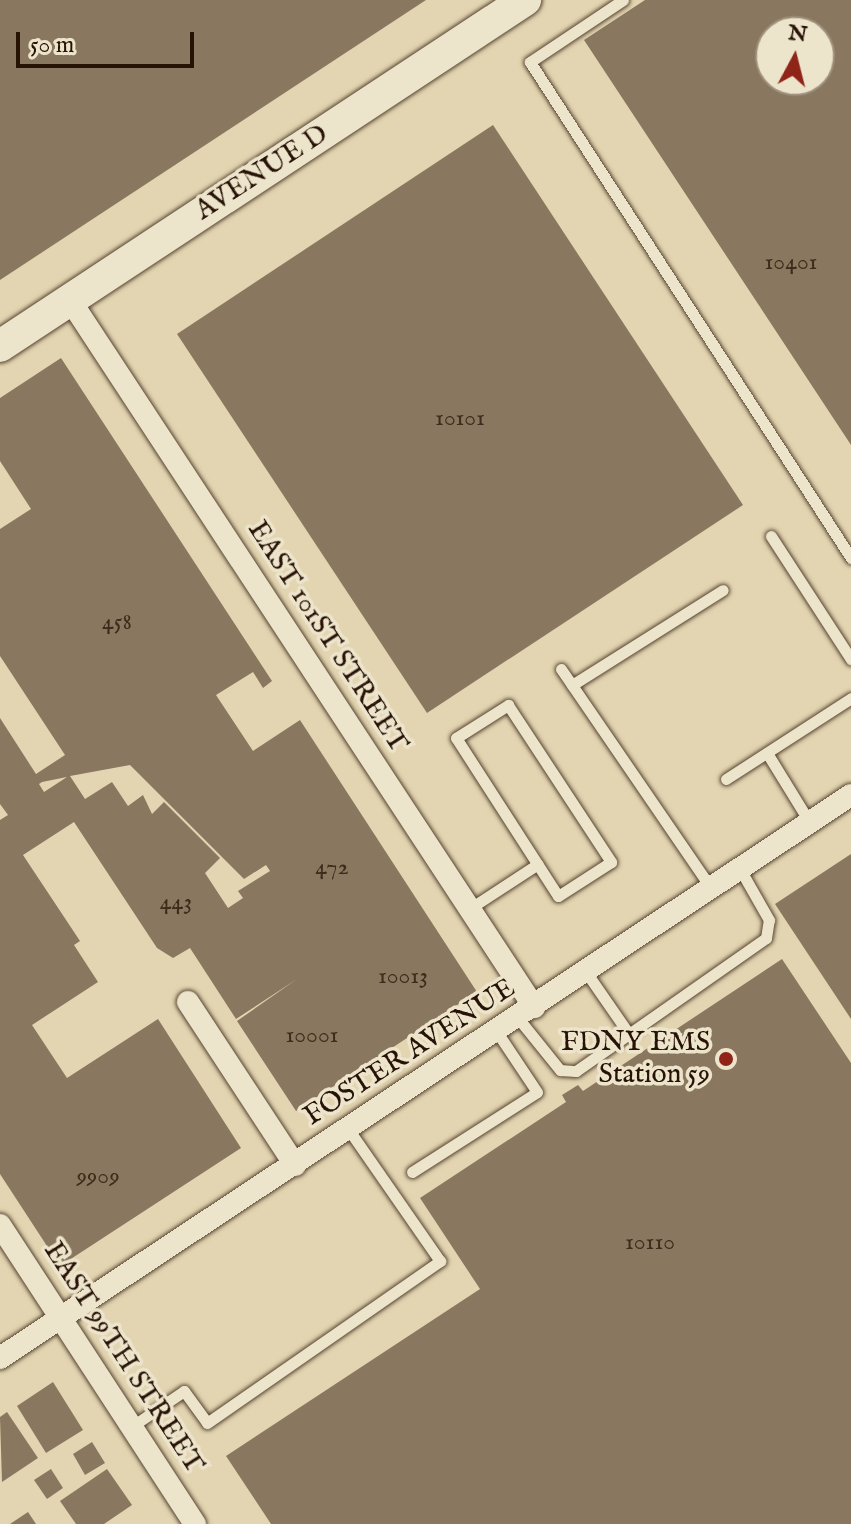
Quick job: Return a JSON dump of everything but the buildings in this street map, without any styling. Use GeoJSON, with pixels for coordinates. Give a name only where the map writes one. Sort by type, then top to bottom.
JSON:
{"type":"FeatureCollection","features":[{"type":"Feature","properties":{"kind":"main road","name":"AVENUE D"},"geometry":{"type":"LineString","coordinates":[[0,346],[525,0]]}},
{"type":"Feature","properties":{"kind":"street","name":"EAST 101ST STREET"},"geometry":{"type":"LineString","coordinates":[[70,300],[469,909],[526,1013]]}},
{"type":"Feature","properties":{"kind":"street","name":"FOSTER AVENUE"},"geometry":{"type":"LineString","coordinates":[[0,1358],[526,1013],[851,795]]}},
{"type":"Feature","properties":{"kind":"street"},"geometry":{"type":"LineString","coordinates":[[188,1002],[295,1165]]}},
{"type":"Feature","properties":{"kind":"street","name":"EAST 99TH STREET"},"geometry":{"type":"LineString","coordinates":[[0,1225],[195,1524]]}},
{"type":"Feature","properties":{"kind":"lane"},"geometry":{"type":"LineString","coordinates":[[623,0],[530,62],[851,558]]}},
{"type":"Feature","properties":{"kind":"lane"},"geometry":{"type":"LineString","coordinates":[[771,536],[851,659]]}},
{"type":"Feature","properties":{"kind":"lane"},"geometry":{"type":"LineString","coordinates":[[572,685],[723,590]]}},
{"type":"Feature","properties":{"kind":"lane"},"geometry":{"type":"LineString","coordinates":[[561,669],[711,889]]}},
{"type":"Feature","properties":{"kind":"lane"},"geometry":{"type":"LineString","coordinates":[[726,779],[851,698]]}},
{"type":"Feature","properties":{"kind":"lane"},"geometry":{"type":"LineString","coordinates":[[508,705],[611,862],[558,896],[538,864],[456,738],[508,705]]}},
{"type":"Feature","properties":{"kind":"lane"},"geometry":{"type":"LineString","coordinates":[[767,753],[810,823]]}},
{"type":"Feature","properties":{"kind":"lane"},"geometry":{"type":"LineString","coordinates":[[469,909],[538,864]]}},
{"type":"Feature","properties":{"kind":"lane"},"geometry":{"type":"LineString","coordinates":[[526,1013],[566,1073],[629,1034],[770,934],[764,907],[740,869]]}},
{"type":"Feature","properties":{"kind":"lane"},"geometry":{"type":"LineString","coordinates":[[586,972],[629,1034]]}},
{"type":"Feature","properties":{"kind":"lane"},"geometry":{"type":"LineString","coordinates":[[412,1172],[537,1092],[497,1032]]}},
{"type":"Feature","properties":{"kind":"lane"},"geometry":{"type":"LineString","coordinates":[[131,1427],[184,1391],[207,1423],[440,1261],[349,1130]]}},
{"type":"Feature","properties":{"kind":"place","name":"FDNY EMS Station 59"},"geometry":{"type":"Point","coordinates":[726,1059]}}]}
